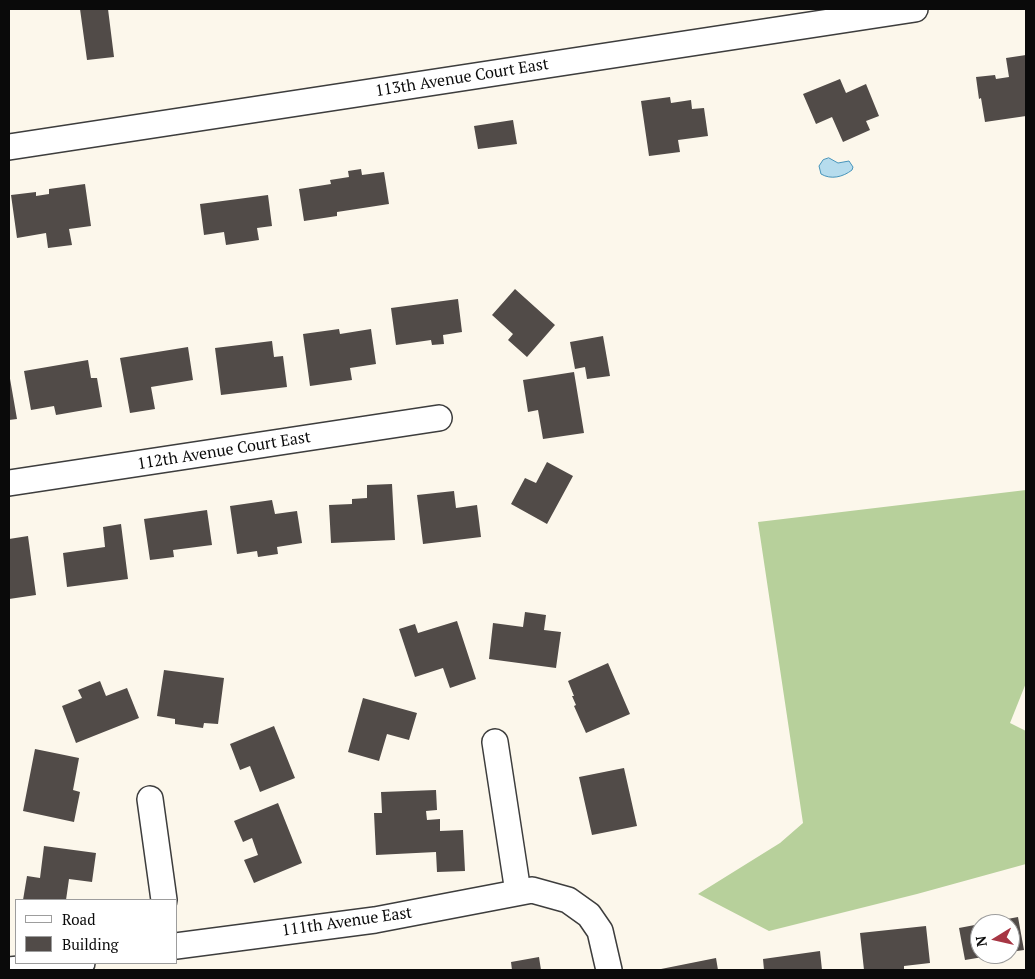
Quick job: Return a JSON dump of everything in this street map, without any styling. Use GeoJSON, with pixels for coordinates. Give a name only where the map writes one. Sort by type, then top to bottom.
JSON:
{"type":"FeatureCollection","features":[{"type":"Feature","properties":{"kind":"street","name":"113th Avenue Court East"},"geometry":{"type":"LineString","coordinates":[[9,146],[915,9]]}},
{"type":"Feature","properties":{"kind":"street","name":"112th Avenue Court East"},"geometry":{"type":"LineString","coordinates":[[9,483],[439,418]]}},
{"type":"Feature","properties":{"kind":"street"},"geometry":{"type":"LineString","coordinates":[[495,742],[518,892]]}},
{"type":"Feature","properties":{"kind":"street"},"geometry":{"type":"LineString","coordinates":[[150,799],[164,899]]}},
{"type":"Feature","properties":{"kind":"street","name":"111th Avenue East"},"geometry":{"type":"LineString","coordinates":[[178,946],[375,920],[532,890],[568,900],[589,915],[600,932],[609,970]]}},
{"type":"Feature","properties":{"kind":"street"},"geometry":{"type":"LineString","coordinates":[[10,970],[72,964]]}},
{"type":"Feature","properties":{"kind":"green space"},"geometry":{"type":"Polygon","coordinates":[[[1026,490],[1026,683],[1010,723],[1026,731],[1026,864],[917,894],[769,931],[698,894],[780,843],[803,823],[758,522],[1026,490]]]}},
{"type":"Feature","properties":{"kind":"water"},"geometry":{"type":"Polygon","coordinates":[[[829,158],[838,163],[849,161],[853,167],[852,170],[837,177],[821,174],[819,166],[823,160],[829,158]]]}},
{"type":"Feature","properties":{"kind":"building"},"geometry":{"type":"Polygon","coordinates":[[[80,9],[108,9],[114,57],[87,60],[80,9]]]}},
{"type":"Feature","properties":{"kind":"building"},"geometry":{"type":"Polygon","coordinates":[[[1026,55],[1026,116],[985,122],[976,77],[995,75],[996,79],[1009,77],[1006,58],[1026,55]]]}},
{"type":"Feature","properties":{"kind":"building"},"geometry":{"type":"Polygon","coordinates":[[[840,79],[846,93],[866,84],[879,116],[866,121],[870,130],[843,142],[832,117],[816,124],[803,94],[840,79]]]}},
{"type":"Feature","properties":{"kind":"building"},"geometry":{"type":"Polygon","coordinates":[[[670,97],[671,103],[691,100],[692,109],[704,108],[708,136],[678,140],[680,152],[649,156],[641,101],[670,97]]]}},
{"type":"Feature","properties":{"kind":"building"},"geometry":{"type":"Polygon","coordinates":[[[513,120],[517,144],[478,149],[474,126],[513,120]]]}},
{"type":"Feature","properties":{"kind":"building"},"geometry":{"type":"Polygon","coordinates":[[[361,169],[362,175],[384,172],[389,204],[337,212],[337,216],[304,221],[299,189],[331,184],[330,180],[349,177],[348,171],[361,169]]]}},
{"type":"Feature","properties":{"kind":"building"},"geometry":{"type":"Polygon","coordinates":[[[85,184],[91,226],[69,229],[72,245],[48,248],[46,233],[17,238],[11,195],[36,192],[36,196],[49,194],[49,189],[85,184]]]}},
{"type":"Feature","properties":{"kind":"building"},"geometry":{"type":"Polygon","coordinates":[[[268,195],[272,226],[257,228],[259,240],[226,245],[224,232],[204,235],[200,204],[268,195]]]}},
{"type":"Feature","properties":{"kind":"building"},"geometry":{"type":"Polygon","coordinates":[[[515,289],[555,325],[527,357],[508,340],[513,334],[492,315],[515,289]]]}},
{"type":"Feature","properties":{"kind":"building"},"geometry":{"type":"Polygon","coordinates":[[[458,299],[462,332],[443,335],[444,344],[432,345],[431,340],[396,345],[391,308],[458,299]]]}},
{"type":"Feature","properties":{"kind":"building"},"geometry":{"type":"Polygon","coordinates":[[[339,329],[340,334],[371,329],[376,364],[350,368],[352,380],[310,386],[303,334],[339,329]]]}},
{"type":"Feature","properties":{"kind":"building"},"geometry":{"type":"Polygon","coordinates":[[[603,336],[610,376],[587,379],[585,367],[575,369],[570,342],[603,336]]]}},
{"type":"Feature","properties":{"kind":"building"},"geometry":{"type":"Polygon","coordinates":[[[272,341],[274,357],[283,356],[287,387],[221,395],[215,348],[272,341]]]}},
{"type":"Feature","properties":{"kind":"building"},"geometry":{"type":"Polygon","coordinates":[[[188,347],[193,380],[151,387],[155,409],[130,413],[120,358],[188,347]]]}},
{"type":"Feature","properties":{"kind":"building"},"geometry":{"type":"Polygon","coordinates":[[[88,360],[91,378],[97,378],[102,407],[56,415],[54,406],[31,410],[24,371],[88,360]]]}},
{"type":"Feature","properties":{"kind":"building"},"geometry":{"type":"Polygon","coordinates":[[[574,372],[584,433],[543,439],[538,410],[528,412],[523,380],[574,372]]]}},
{"type":"Feature","properties":{"kind":"building"},"geometry":{"type":"Polygon","coordinates":[[[9,373],[17,419],[9,420],[9,373]]]}},
{"type":"Feature","properties":{"kind":"building"},"geometry":{"type":"Polygon","coordinates":[[[547,462],[573,476],[547,524],[511,504],[525,478],[536,483],[547,462]]]}},
{"type":"Feature","properties":{"kind":"building"},"geometry":{"type":"Polygon","coordinates":[[[392,484],[395,540],[331,543],[329,505],[352,504],[352,499],[367,498],[367,485],[392,484]]]}},
{"type":"Feature","properties":{"kind":"building"},"geometry":{"type":"Polygon","coordinates":[[[454,491],[456,508],[477,505],[481,537],[423,544],[417,495],[454,491]]]}},
{"type":"Feature","properties":{"kind":"building"},"geometry":{"type":"Polygon","coordinates":[[[272,500],[275,514],[297,511],[302,543],[277,547],[278,554],[258,557],[257,551],[237,554],[230,506],[272,500]]]}},
{"type":"Feature","properties":{"kind":"building"},"geometry":{"type":"Polygon","coordinates":[[[207,510],[212,545],[173,550],[174,557],[150,560],[144,519],[207,510]]]}},
{"type":"Feature","properties":{"kind":"building"},"geometry":{"type":"Polygon","coordinates":[[[121,524],[128,579],[67,587],[63,553],[105,547],[103,527],[121,524]]]}},
{"type":"Feature","properties":{"kind":"building"},"geometry":{"type":"Polygon","coordinates":[[[28,536],[36,595],[9,599],[9,539],[28,536]]]}},
{"type":"Feature","properties":{"kind":"building"},"geometry":{"type":"Polygon","coordinates":[[[525,612],[546,615],[544,630],[561,632],[556,668],[489,659],[493,623],[523,627],[525,612]]]}},
{"type":"Feature","properties":{"kind":"building"},"geometry":{"type":"Polygon","coordinates":[[[457,621],[476,679],[450,688],[443,668],[415,677],[399,629],[415,624],[418,633],[457,621]]]}},
{"type":"Feature","properties":{"kind":"building"},"geometry":{"type":"Polygon","coordinates":[[[608,663],[630,714],[586,733],[574,706],[576,705],[572,696],[574,696],[568,681],[608,663]]]}},
{"type":"Feature","properties":{"kind":"building"},"geometry":{"type":"Polygon","coordinates":[[[164,670],[224,678],[218,724],[204,723],[203,728],[175,724],[175,719],[157,716],[164,670]]]}},
{"type":"Feature","properties":{"kind":"building"},"geometry":{"type":"Polygon","coordinates":[[[100,681],[106,696],[127,688],[139,718],[76,743],[62,706],[82,698],[78,690],[100,681]]]}},
{"type":"Feature","properties":{"kind":"building"},"geometry":{"type":"Polygon","coordinates":[[[363,698],[417,713],[409,740],[387,734],[379,761],[348,752],[363,698]]]}},
{"type":"Feature","properties":{"kind":"building"},"geometry":{"type":"Polygon","coordinates":[[[274,726],[295,778],[260,792],[250,766],[240,770],[230,744],[274,726]]]}},
{"type":"Feature","properties":{"kind":"building"},"geometry":{"type":"Polygon","coordinates":[[[35,749],[79,758],[73,790],[80,792],[74,822],[23,811],[35,749]]]}},
{"type":"Feature","properties":{"kind":"building"},"geometry":{"type":"Polygon","coordinates":[[[624,768],[637,826],[592,835],[579,777],[624,768]]]}},
{"type":"Feature","properties":{"kind":"building"},"geometry":{"type":"Polygon","coordinates":[[[436,790],[437,810],[426,811],[427,820],[440,819],[440,831],[463,830],[465,871],[437,872],[436,852],[376,855],[374,813],[382,813],[381,792],[436,790]]]}},
{"type":"Feature","properties":{"kind":"building"},"geometry":{"type":"Polygon","coordinates":[[[278,803],[302,863],[254,883],[244,860],[258,855],[252,838],[243,842],[234,821],[278,803]]]}},
{"type":"Feature","properties":{"kind":"building"},"geometry":{"type":"Polygon","coordinates":[[[44,846],[96,853],[92,882],[69,879],[66,899],[23,899],[27,876],[40,878],[44,846]]]}},
{"type":"Feature","properties":{"kind":"building"},"geometry":{"type":"Polygon","coordinates":[[[926,926],[930,963],[904,966],[904,970],[864,970],[860,933],[926,926]]]}},
{"type":"Feature","properties":{"kind":"building"},"geometry":{"type":"Polygon","coordinates":[[[970,926],[970,959],[965,960],[959,928],[970,926]]]}},
{"type":"Feature","properties":{"kind":"building"},"geometry":{"type":"Polygon","coordinates":[[[1020,928],[1024,950],[1020,951],[1020,928]]]}},
{"type":"Feature","properties":{"kind":"building"},"geometry":{"type":"Polygon","coordinates":[[[820,951],[822,970],[764,970],[763,959],[820,951]]]}},
{"type":"Feature","properties":{"kind":"building"},"geometry":{"type":"Polygon","coordinates":[[[539,957],[541,970],[512,970],[511,962],[539,957]]]}},
{"type":"Feature","properties":{"kind":"building"},"geometry":{"type":"Polygon","coordinates":[[[716,958],[718,970],[661,970],[661,969],[716,958]]]}}]}
